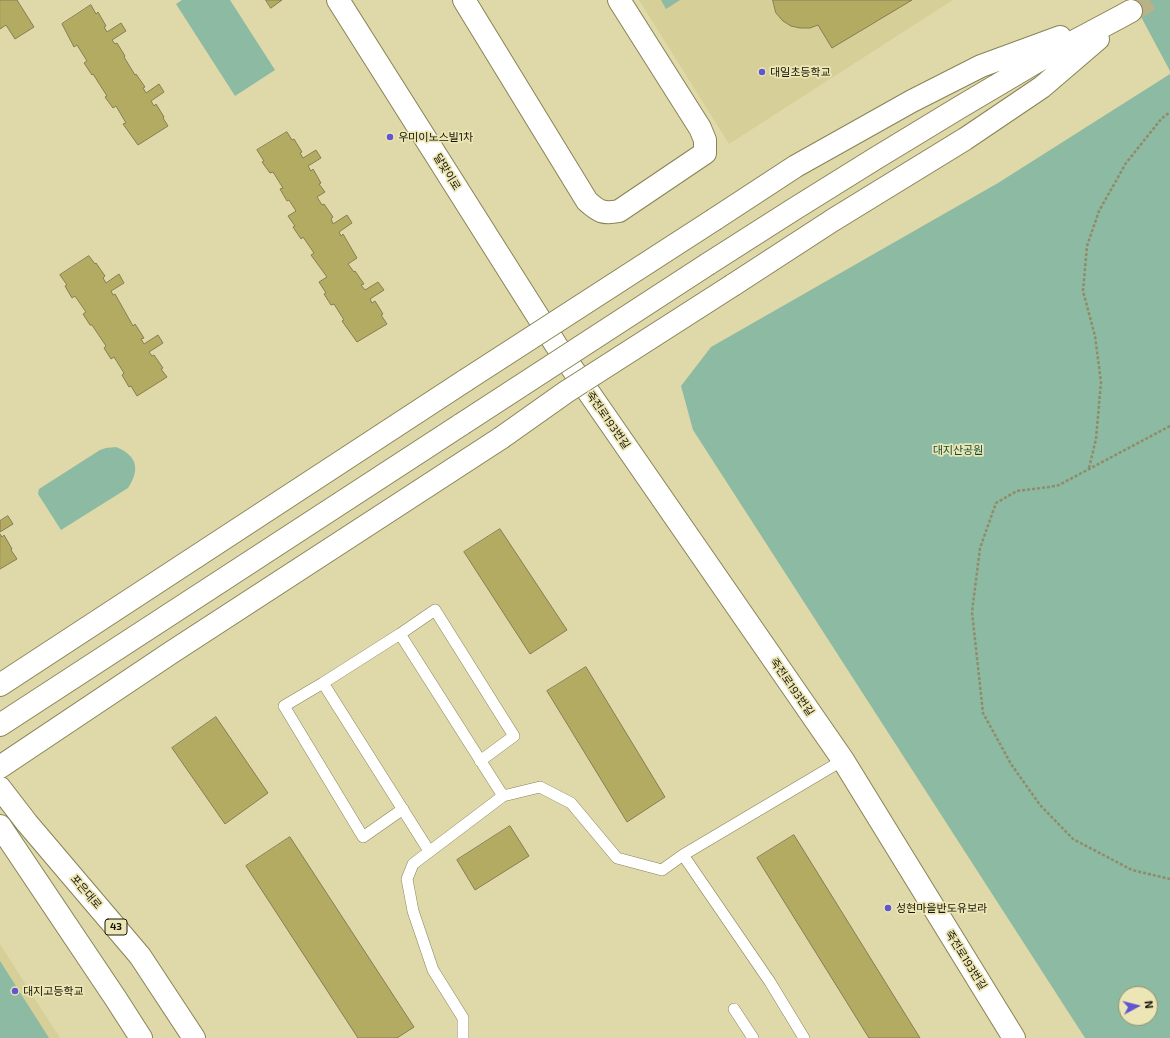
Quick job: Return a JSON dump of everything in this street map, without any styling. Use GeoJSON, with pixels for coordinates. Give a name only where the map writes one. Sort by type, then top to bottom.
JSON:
{"type":"FeatureCollection","features":[{"type":"Feature","properties":{"kind":"main road","name":"달맞이로"},"geometry":{"type":"LineString","coordinates":[[338,0],[556,345]]}},
{"type":"Feature","properties":{"kind":"main road"},"geometry":{"type":"LineString","coordinates":[[464,0],[587,201],[598,211],[608,213],[619,211],[705,153],[705,140],[700,128],[619,0]]}},
{"type":"Feature","properties":{"kind":"main road"},"geometry":{"type":"LineString","coordinates":[[0,685],[796,166],[912,101],[980,66],[1131,11]]}},
{"type":"Feature","properties":{"kind":"main road"},"geometry":{"type":"LineString","coordinates":[[0,725],[817,194],[1044,58],[1131,11]]}},
{"type":"Feature","properties":{"kind":"main road"},"geometry":{"type":"LineString","coordinates":[[0,766],[500,438],[566,392],[833,220],[965,139],[1042,87],[1131,11]]}},
{"type":"Feature","properties":{"kind":"main road","name":"죽전로193번길"},"geometry":{"type":"LineString","coordinates":[[556,345],[843,760],[1014,1038]]}},
{"type":"Feature","properties":{"kind":"main road","name":"포은대로"},"geometry":{"type":"LineString","coordinates":[[0,788],[27,823],[140,956],[194,1038]]}},
{"type":"Feature","properties":{"kind":"main road"},"geometry":{"type":"LineString","coordinates":[[0,826],[116,998],[141,1038]]}},
{"type":"Feature","properties":{"kind":"lane"},"geometry":{"type":"LineString","coordinates":[[403,809],[363,837],[284,706],[323,683],[435,610],[514,736],[480,760]]}},
{"type":"Feature","properties":{"kind":"lane"},"geometry":{"type":"LineString","coordinates":[[400,634],[503,796]]}},
{"type":"Feature","properties":{"kind":"lane"},"geometry":{"type":"LineString","coordinates":[[323,683],[429,851]]}},
{"type":"Feature","properties":{"kind":"lane"},"geometry":{"type":"LineString","coordinates":[[463,1038],[463,1018],[433,970],[413,911],[408,879],[413,864],[503,796],[540,787],[571,803],[617,858],[662,870],[683,855],[843,760]]}},
{"type":"Feature","properties":{"kind":"lane"},"geometry":{"type":"LineString","coordinates":[[683,855],[770,982],[804,1038]]}},
{"type":"Feature","properties":{"kind":"lane"},"geometry":{"type":"LineString","coordinates":[[734,1009],[753,1038]]}},
{"type":"Feature","properties":{"kind":"path"},"geometry":{"type":"LineString","coordinates":[[1089,468],[1096,439],[1101,382],[1095,336],[1083,291],[1087,246],[1099,211],[1126,163],[1162,118],[1170,112]]}},
{"type":"Feature","properties":{"kind":"path"},"geometry":{"type":"LineString","coordinates":[[1170,426],[1059,485],[1017,491],[996,503],[980,548],[972,612],[983,713],[1011,764],[1040,805],[1073,839],[1132,870],[1170,879]]}},
{"type":"Feature","properties":{"kind":"shaded area","name":"대일초등학교"},"geometry":{"type":"Polygon","coordinates":[[[639,0],[953,0],[729,144],[639,0]]]}},
{"type":"Feature","properties":{"kind":"shaded area","name":"대지고등학교"},"geometry":{"type":"Polygon","coordinates":[[[0,944],[60,1038],[0,1038],[0,944]]]}},
{"type":"Feature","properties":{"kind":"green space"},"geometry":{"type":"Polygon","coordinates":[[[182,0],[230,0],[275,70],[235,96],[176,4],[182,0]]]}},
{"type":"Feature","properties":{"kind":"green space"},"geometry":{"type":"Polygon","coordinates":[[[661,0],[680,0],[666,9],[661,0]]]}},
{"type":"Feature","properties":{"kind":"green space"},"geometry":{"type":"Polygon","coordinates":[[[1132,0],[1170,0],[1170,71],[1132,0]]]}},
{"type":"Feature","properties":{"kind":"green space","name":"대지산공원"},"geometry":{"type":"Polygon","coordinates":[[[1170,74],[1170,1038],[1085,1038],[693,430],[681,386],[711,347],[998,183],[1170,74]]]}},
{"type":"Feature","properties":{"kind":"green space"},"geometry":{"type":"Polygon","coordinates":[[[116,447],[129,455],[135,464],[134,475],[128,488],[61,530],[38,494],[39,489],[100,450],[116,447]]]}},
{"type":"Feature","properties":{"kind":"green space","name":"대지고등학교"},"geometry":{"type":"Polygon","coordinates":[[[0,961],[49,1038],[0,1038],[0,961]]]}},
{"type":"Feature","properties":{"kind":"building"},"geometry":{"type":"Polygon","coordinates":[[[0,0],[17,0],[34,27],[15,39],[6,25],[0,29],[0,0]]]}},
{"type":"Feature","properties":{"kind":"building"},"geometry":{"type":"Polygon","coordinates":[[[266,0],[282,0],[271,8],[266,0]]]}},
{"type":"Feature","properties":{"kind":"building"},"geometry":{"type":"Polygon","coordinates":[[[773,0],[912,0],[832,48],[818,25],[810,28],[800,28],[791,26],[783,21],[776,13],[773,0]]]}},
{"type":"Feature","properties":{"kind":"building"},"geometry":{"type":"Polygon","coordinates":[[[91,5],[96,14],[98,12],[106,26],[104,27],[107,32],[121,23],[126,31],[112,40],[115,44],[117,43],[135,75],[136,74],[145,87],[143,88],[146,93],[159,84],[164,92],[151,101],[154,106],[156,104],[168,126],[138,145],[123,124],[126,123],[116,106],[113,108],[105,97],[107,96],[84,63],[87,61],[77,45],[74,47],[62,24],[91,5]]]}},
{"type":"Feature","properties":{"kind":"building"},"geometry":{"type":"Polygon","coordinates":[[[287,132],[292,140],[294,139],[302,152],[300,153],[303,158],[316,150],[321,158],[308,166],[311,171],[313,169],[321,183],[319,184],[325,192],[317,197],[333,217],[331,219],[333,224],[347,215],[352,223],[339,232],[341,236],[343,234],[357,258],[348,264],[364,284],[361,285],[365,290],[378,282],[384,290],[370,299],[372,303],[375,301],[387,324],[357,342],[342,321],[344,320],[334,304],[331,305],[324,294],[326,293],[319,282],[327,277],[311,255],[314,253],[303,237],[301,239],[293,227],[295,226],[288,216],[296,211],[289,200],[287,201],[280,189],[283,188],[273,172],[270,173],[262,162],[264,161],[257,150],[287,132]]]}},
{"type":"Feature","properties":{"kind":"building"},"geometry":{"type":"Polygon","coordinates":[[[89,256],[105,276],[103,278],[106,283],[119,274],[124,283],[111,291],[113,295],[115,294],[133,326],[135,324],[144,338],[141,339],[144,344],[158,335],[163,343],[149,352],[152,356],[154,355],[167,377],[137,396],[131,386],[129,387],[122,375],[124,373],[114,357],[111,359],[104,348],[106,346],[83,314],[86,312],[75,296],[72,298],[65,286],[67,285],[60,275],[89,256]]]}},
{"type":"Feature","properties":{"kind":"building"},"geometry":{"type":"Polygon","coordinates":[[[8,516],[13,524],[0,532],[0,521],[8,516]]]}},
{"type":"Feature","properties":{"kind":"building"},"geometry":{"type":"Polygon","coordinates":[[[500,529],[567,630],[530,654],[464,552],[500,529]]]}},
{"type":"Feature","properties":{"kind":"building"},"geometry":{"type":"Polygon","coordinates":[[[0,534],[2,537],[4,535],[17,559],[0,569],[0,534]]]}},
{"type":"Feature","properties":{"kind":"building"},"geometry":{"type":"Polygon","coordinates":[[[586,667],[665,797],[627,822],[547,691],[586,667]]]}},
{"type":"Feature","properties":{"kind":"building"},"geometry":{"type":"Polygon","coordinates":[[[216,717],[268,793],[225,824],[172,748],[216,717]]]}},
{"type":"Feature","properties":{"kind":"building"},"geometry":{"type":"Polygon","coordinates":[[[510,826],[529,856],[475,890],[457,860],[510,826]]]}},
{"type":"Feature","properties":{"kind":"building"},"geometry":{"type":"Polygon","coordinates":[[[794,835],[920,1038],[869,1038],[757,858],[794,835]]]}},
{"type":"Feature","properties":{"kind":"building"},"geometry":{"type":"Polygon","coordinates":[[[290,837],[414,1027],[397,1038],[358,1038],[246,866],[290,837]]]}},
{"type":"Feature","properties":{"kind":"tunnel"},"geometry":{"type":"LineString","coordinates":[[1131,11],[1150,0]]}},
{"type":"Feature","properties":{"kind":"place","name":"대일초등학교"},"geometry":{"type":"Point","coordinates":[762,72]}},
{"type":"Feature","properties":{"kind":"place","name":"우미이노스빌1차"},"geometry":{"type":"Point","coordinates":[390,137]}},
{"type":"Feature","properties":{"kind":"place","name":"성현마을반도유보라"},"geometry":{"type":"Point","coordinates":[888,908]}},
{"type":"Feature","properties":{"kind":"place","name":"대지고등학교"},"geometry":{"type":"Point","coordinates":[15,991]}}]}
